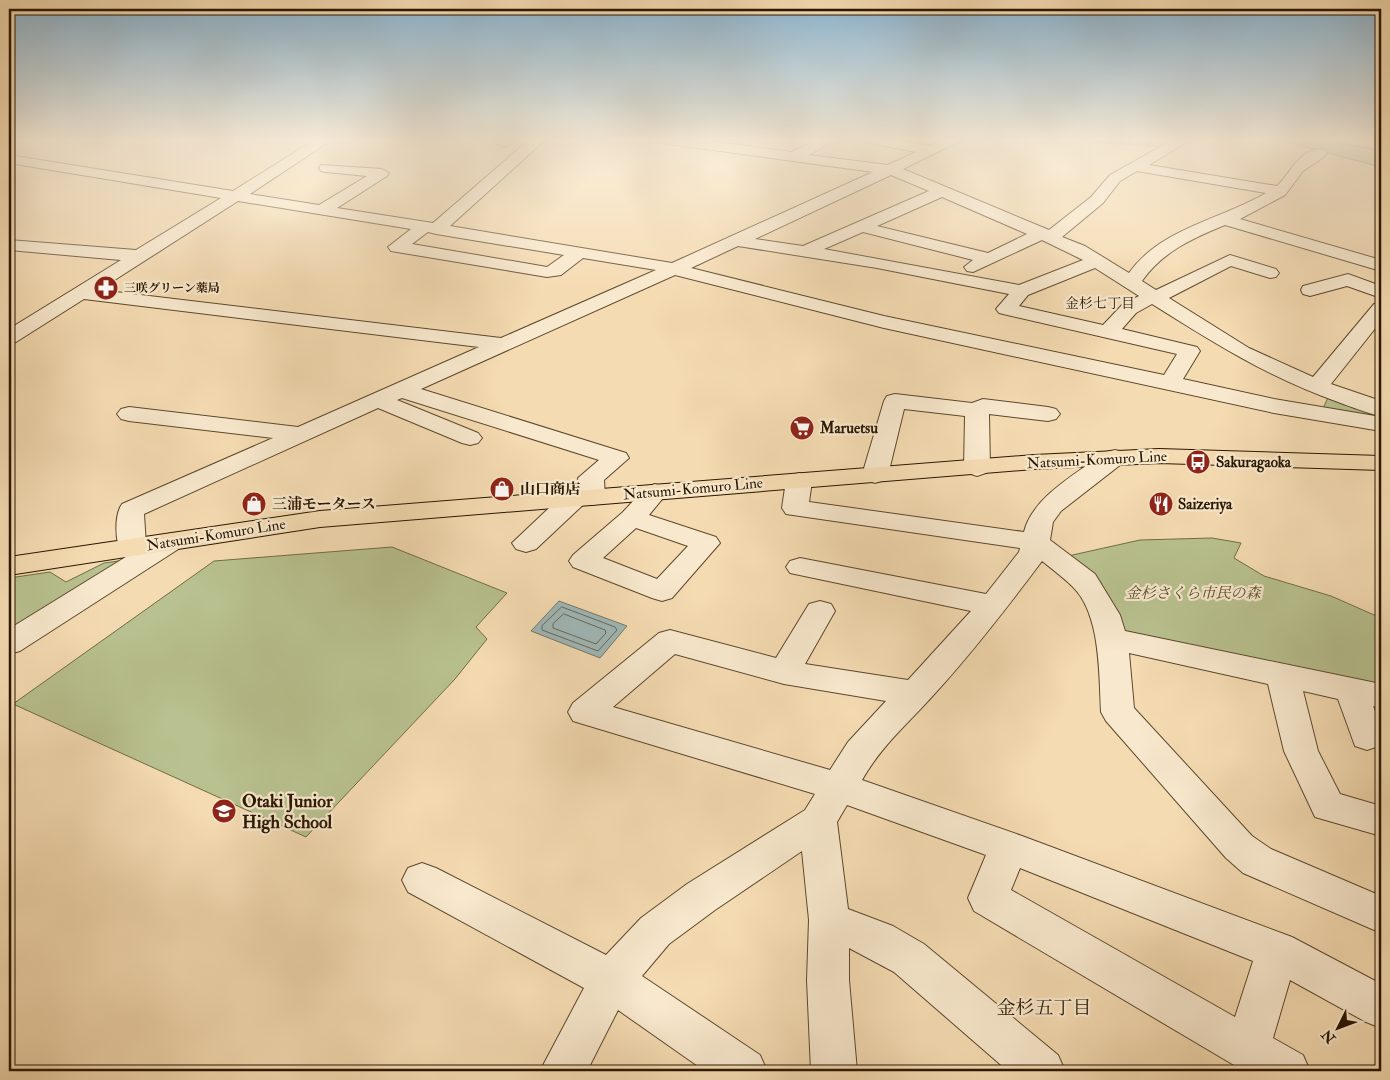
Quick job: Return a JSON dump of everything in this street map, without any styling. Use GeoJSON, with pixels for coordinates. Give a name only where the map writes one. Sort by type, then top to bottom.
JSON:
{"type":"FeatureCollection","features":[{"type":"Feature","properties":{"kind":"main road","name":"Natsumi-Komuro Line"},"geometry":{"type":"LineString","coordinates":[[9,566],[320,519],[875,474],[1115,457],[1230,456],[1381,462]]}},
{"type":"Feature","properties":{"kind":"street"},"geometry":{"type":"LineString","coordinates":[[195,189],[673,268],[843,312],[993,325],[1108,332],[1190,351],[1169,383]]}},
{"type":"Feature","properties":{"kind":"street"},"geometry":{"type":"LineString","coordinates":[[9,338],[246,189]]}},
{"type":"Feature","properties":{"kind":"street"},"geometry":{"type":"LineString","coordinates":[[322,210],[355,189]]}},
{"type":"Feature","properties":{"kind":"street"},"geometry":{"type":"LineString","coordinates":[[477,189],[430,228],[397,247],[547,272],[555,271],[580,252]]}},
{"type":"Feature","properties":{"kind":"street"},"geometry":{"type":"LineString","coordinates":[[132,548],[131,510],[850,189]]}},
{"type":"Feature","properties":{"kind":"street"},"geometry":{"type":"LineString","coordinates":[[937,189],[1047,235],[1096,261],[1242,352],[1317,387],[1381,409]]}},
{"type":"Feature","properties":{"kind":"street"},"geometry":{"type":"LineString","coordinates":[[951,278],[1047,235],[1097,200],[1106,189]]}},
{"type":"Feature","properties":{"kind":"street"},"geometry":{"type":"LineString","coordinates":[[1270,189],[1279,191]]}},
{"type":"Feature","properties":{"kind":"street"},"geometry":{"type":"LineString","coordinates":[[806,251],[942,191]]}},
{"type":"Feature","properties":{"kind":"street"},"geometry":{"type":"LineString","coordinates":[[1131,282],[1138,270],[1166,246],[1251,208],[1279,191]]}},
{"type":"Feature","properties":{"kind":"street"},"geometry":{"type":"LineString","coordinates":[[1223,219],[1381,266]]}},
{"type":"Feature","properties":{"kind":"street"},"geometry":{"type":"LineString","coordinates":[[862,227],[990,259]]}},
{"type":"Feature","properties":{"kind":"street"},"geometry":{"type":"LineString","coordinates":[[1197,231],[1224,239]]}},
{"type":"Feature","properties":{"kind":"street"},"geometry":{"type":"LineString","coordinates":[[736,241],[806,251],[1021,291]]}},
{"type":"Feature","properties":{"kind":"street"},"geometry":{"type":"LineString","coordinates":[[9,245],[139,256]]}},
{"type":"Feature","properties":{"kind":"street"},"geometry":{"type":"LineString","coordinates":[[1315,265],[1381,253]]}},
{"type":"Feature","properties":{"kind":"street"},"geometry":{"type":"LineString","coordinates":[[1108,332],[1130,309],[1230,260],[1270,273]]}},
{"type":"Feature","properties":{"kind":"street"},"geometry":{"type":"LineString","coordinates":[[993,325],[1021,291],[1096,261]]}},
{"type":"Feature","properties":{"kind":"street"},"geometry":{"type":"LineString","coordinates":[[1310,290],[1348,280],[1381,292]]}},
{"type":"Feature","properties":{"kind":"street"},"geometry":{"type":"LineString","coordinates":[[80,293],[502,344]]}},
{"type":"Feature","properties":{"kind":"street"},"geometry":{"type":"LineString","coordinates":[[1317,387],[1381,308]]}},
{"type":"Feature","properties":{"kind":"street"},"geometry":{"type":"LineString","coordinates":[[993,325],[1169,383],[1274,406],[1381,424]]}},
{"type":"Feature","properties":{"kind":"street"},"geometry":{"type":"LineString","coordinates":[[401,390],[617,458],[591,478],[583,498],[526,543]]}},
{"type":"Feature","properties":{"kind":"street"},"geometry":{"type":"LineString","coordinates":[[378,400],[470,438]]}},
{"type":"Feature","properties":{"kind":"street"},"geometry":{"type":"LineString","coordinates":[[875,474],[895,401],[977,411],[983,406],[993,406],[1048,414]]}},
{"type":"Feature","properties":{"kind":"street"},"geometry":{"type":"LineString","coordinates":[[977,411],[977,468]]}},
{"type":"Feature","properties":{"kind":"street"},"geometry":{"type":"LineString","coordinates":[[129,414],[302,434]]}},
{"type":"Feature","properties":{"kind":"street"},"geometry":{"type":"LineString","coordinates":[[563,1071],[610,980],[655,930],[701,897],[818,821],[860,752],[886,721],[916,693],[993,605],[1033,554],[1040,522],[1051,506],[1115,457]]}},
{"type":"Feature","properties":{"kind":"street"},"geometry":{"type":"LineString","coordinates":[[799,480],[795,508],[1035,542],[1085,581],[1105,615],[1112,639],[1118,712],[1239,847],[1257,861],[1381,915]]}},
{"type":"Feature","properties":{"kind":"street"},"geometry":{"type":"LineString","coordinates":[[632,518],[655,492]]}},
{"type":"Feature","properties":{"kind":"street"},"geometry":{"type":"LineString","coordinates":[[9,643],[170,542]]}},
{"type":"Feature","properties":{"kind":"street"},"geometry":{"type":"LineString","coordinates":[[800,567],[993,605]]}},
{"type":"Feature","properties":{"kind":"street"},"geometry":{"type":"LineString","coordinates":[[784,672],[820,611]]}},
{"type":"Feature","properties":{"kind":"street"},"geometry":{"type":"LineString","coordinates":[[1112,639],[1366,692],[1367,737]]}},
{"type":"Feature","properties":{"kind":"street"},"geometry":{"type":"LineString","coordinates":[[916,693],[847,684],[784,672],[724,658],[670,641],[584,712],[840,787],[1008,847],[1278,951],[1381,1007]]}},
{"type":"Feature","properties":{"kind":"street"},"geometry":{"type":"LineString","coordinates":[[1282,674],[1301,751],[1328,806],[1381,821]]}},
{"type":"Feature","properties":{"kind":"street"},"geometry":{"type":"LineString","coordinates":[[818,821],[829,920],[828,980],[834,1071]]}},
{"type":"Feature","properties":{"kind":"street"},"geometry":{"type":"LineString","coordinates":[[1008,847],[988,898],[1287,1071]]}},
{"type":"Feature","properties":{"kind":"street"},"geometry":{"type":"LineString","coordinates":[[422,880],[610,980],[744,1071]]}},
{"type":"Feature","properties":{"kind":"street"},"geometry":{"type":"LineString","coordinates":[[829,920],[878,940],[909,958],[1042,1071]]}},
{"type":"Feature","properties":{"kind":"street"},"geometry":{"type":"LineString","coordinates":[[1248,1048],[1278,951]]}},
{"type":"Feature","properties":{"kind":"green space"},"geometry":{"type":"Polygon","coordinates":[[[1329,395],[1381,413],[1381,421],[1322,411],[1329,395]]]}},
{"type":"Feature","properties":{"kind":"green space","name":"金杉さくら市民の森"},"geometry":{"type":"Polygon","coordinates":[[[1212,538],[1241,543],[1234,558],[1264,576],[1331,596],[1381,618],[1381,685],[1126,633],[1068,556],[1140,540],[1212,538]]]}},
{"type":"Feature","properties":{"kind":"green space"},"geometry":{"type":"Polygon","coordinates":[[[392,547],[507,593],[476,627],[487,639],[455,679],[306,837],[13,704],[214,561],[392,547]]]}},
{"type":"Feature","properties":{"kind":"green space"},"geometry":{"type":"Polygon","coordinates":[[[140,558],[9,639],[9,578],[50,572],[66,582],[104,563],[140,558]]]}},
{"type":"Feature","properties":{"kind":"water"},"geometry":{"type":"Polygon","coordinates":[[[559,601],[627,626],[600,658],[531,631],[559,601]]]}},
{"type":"Feature","properties":{"kind":"place","name":"三咲グリーン薬局"},"geometry":{"type":"Point","coordinates":[106,288]}},
{"type":"Feature","properties":{"kind":"place","name":"Maruetsu"},"geometry":{"type":"Point","coordinates":[802,428]}},
{"type":"Feature","properties":{"kind":"place","name":"Sakuragaoka"},"geometry":{"type":"Point","coordinates":[1198,462]}},
{"type":"Feature","properties":{"kind":"place","name":"山口商店"},"geometry":{"type":"Point","coordinates":[502,489]}},
{"type":"Feature","properties":{"kind":"place","name":"三浦モータース"},"geometry":{"type":"Point","coordinates":[254,504]}},
{"type":"Feature","properties":{"kind":"place","name":"Saizeriya"},"geometry":{"type":"Point","coordinates":[1161,504]}},
{"type":"Feature","properties":{"kind":"place","name":"Otaki Junior High School"},"geometry":{"type":"Point","coordinates":[224,811]}},
{"type":"Feature","properties":{"kind":"district","name":"金杉七丁目"},"geometry":{"type":"Point","coordinates":[1100,303]}},
{"type":"Feature","properties":{"kind":"district","name":"金杉五丁目"},"geometry":{"type":"Point","coordinates":[1044,1008]}}]}
